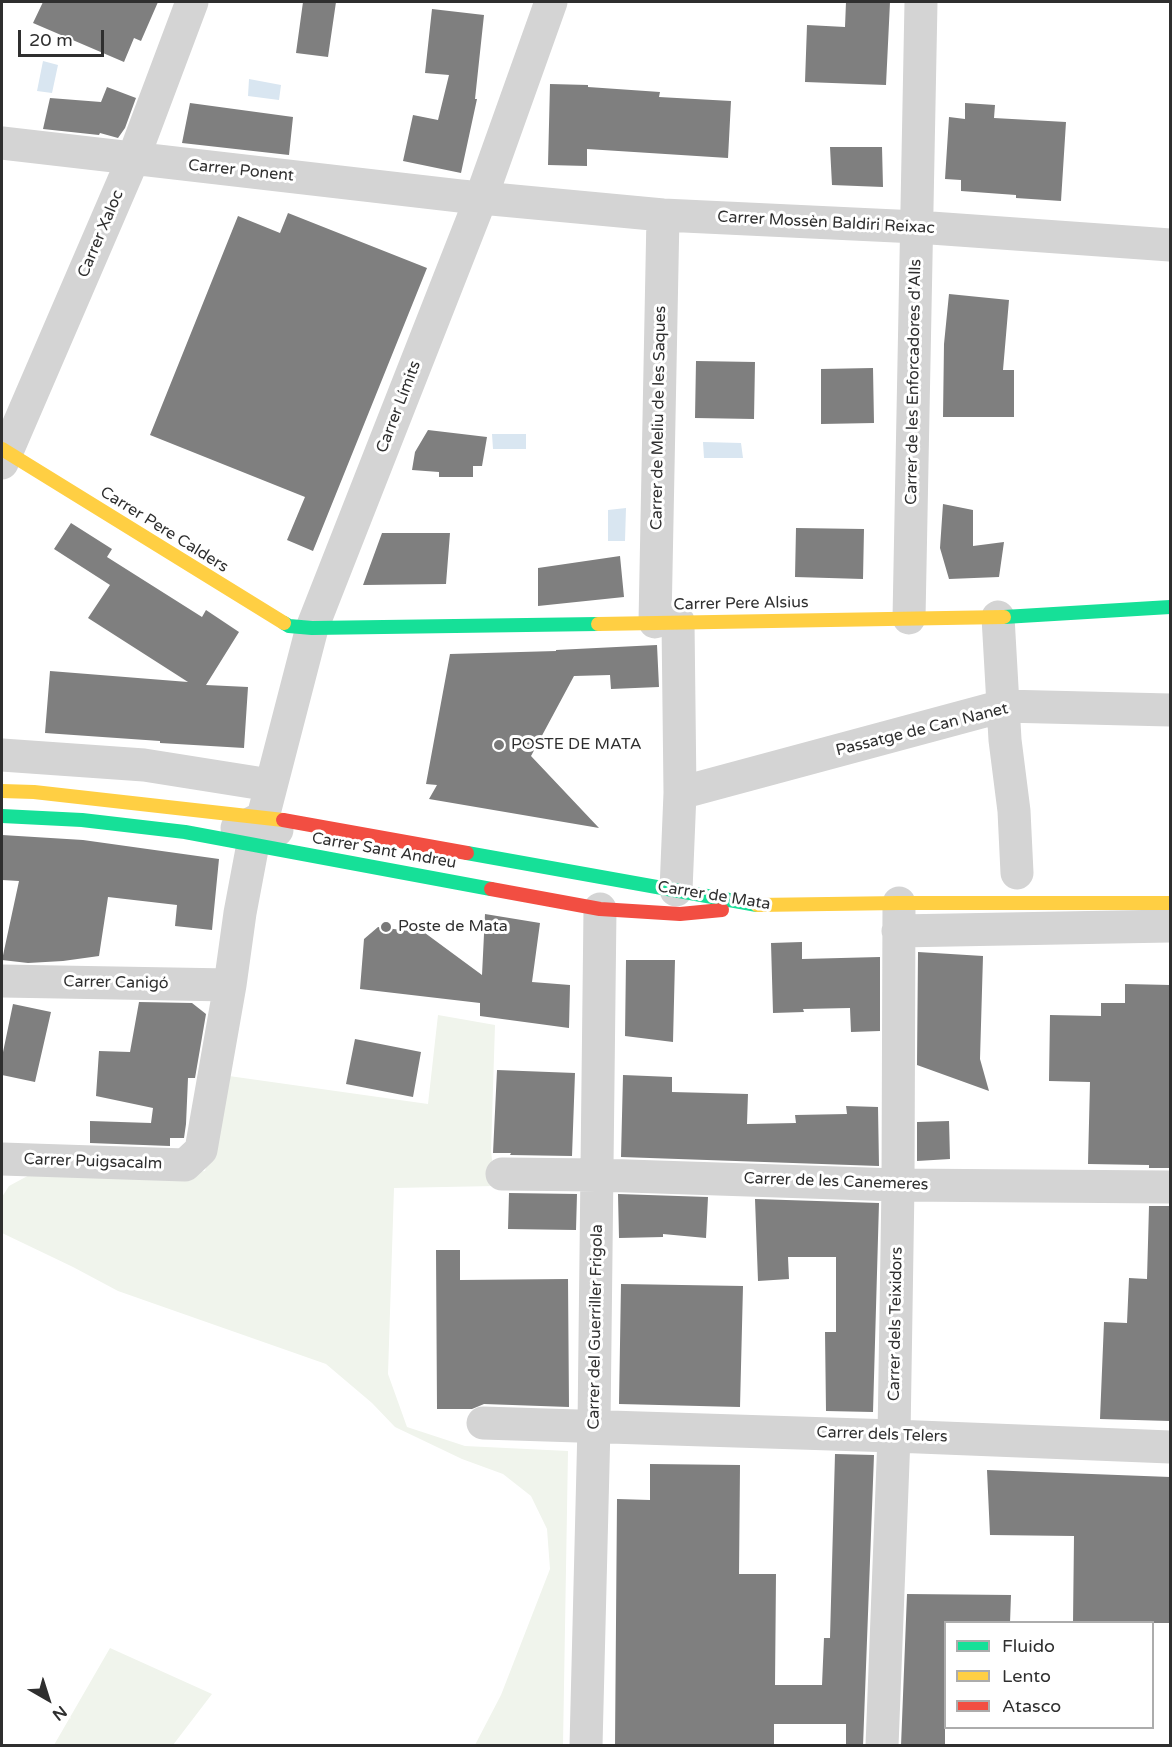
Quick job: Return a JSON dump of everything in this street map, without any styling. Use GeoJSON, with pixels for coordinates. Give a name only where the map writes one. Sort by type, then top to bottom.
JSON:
{"type":"FeatureCollection","features":[{"type":"Feature","properties":{"kind":"main road","name":"Carrer Pere Calders"},"geometry":{"type":"LineString","coordinates":[[3,455],[289,626],[312,628]]}},
{"type":"Feature","properties":{"kind":"main road","name":"Carrer Pere Alsius"},"geometry":{"type":"LineString","coordinates":[[312,628],[998,617],[1170,607]]}},
{"type":"Feature","properties":{"kind":"main road","name":"Carrer de Mata"},"geometry":{"type":"LineString","coordinates":[[358,833],[760,906],[898,917],[1170,903]]}},
{"type":"Feature","properties":{"kind":"main road","name":"Carrer Sant Andreu"},"geometry":{"type":"LineString","coordinates":[[255,841],[600,909],[680,914],[760,906]]}},
{"type":"Feature","properties":{"kind":"street","name":"Carrer Xaloc"},"geometry":{"type":"LineString","coordinates":[[3,455],[133,159],[192,2]]}},
{"type":"Feature","properties":{"kind":"street","name":"Carrer Límits"},"geometry":{"type":"LineString","coordinates":[[185,1165],[201,1150],[230,985],[240,913],[255,841],[312,628],[481,198],[551,2]]}},
{"type":"Feature","properties":{"kind":"street","name":"Carrer de les Enforcadores d'Alls"},"geometry":{"type":"LineString","coordinates":[[909,618],[921,2]]}},
{"type":"Feature","properties":{"kind":"street","name":"Carrer Ponent"},"geometry":{"type":"LineString","coordinates":[[2,143],[481,198]]}},
{"type":"Feature","properties":{"kind":"street","name":"Carrer Mossèn Baldiri Reixac"},"geometry":{"type":"LineString","coordinates":[[481,198],[663,215],[916,227],[1170,245]]}},
{"type":"Feature","properties":{"kind":"street","name":"Carrer de Meliu de les Saques"},"geometry":{"type":"LineString","coordinates":[[663,215],[667,622],[680,794],[676,890]]}},
{"type":"Feature","properties":{"kind":"street"},"geometry":{"type":"LineString","coordinates":[[998,617],[1005,740],[1014,811],[1017,873]]}},
{"type":"Feature","properties":{"kind":"street","name":"Passatge de Can Nanet"},"geometry":{"type":"LineString","coordinates":[[680,794],[1003,706],[1170,710]]}},
{"type":"Feature","properties":{"kind":"street"},"geometry":{"type":"LineString","coordinates":[[2,755],[144,765],[270,785]]}},
{"type":"Feature","properties":{"kind":"street"},"geometry":{"type":"LineString","coordinates":[[7,808],[50,807],[242,828],[255,841],[274,830],[336,841],[358,833]]}},
{"type":"Feature","properties":{"kind":"street"},"geometry":{"type":"LineString","coordinates":[[462,882],[483,869],[566,886],[593,875]]}},
{"type":"Feature","properties":{"kind":"street","name":"Carrer del Guerriller Frigola"},"geometry":{"type":"LineString","coordinates":[[586,1746],[594,1426],[600,909]]}},
{"type":"Feature","properties":{"kind":"street","name":"Carrer de Mata"},"geometry":{"type":"LineString","coordinates":[[898,917],[1170,926]]}},
{"type":"Feature","properties":{"kind":"street","name":"Carrer dels Teixidors"},"geometry":{"type":"LineString","coordinates":[[882,1746],[894,1436],[898,1185],[898,917]]}},
{"type":"Feature","properties":{"kind":"street","name":"Carrer Canigó"},"geometry":{"type":"LineString","coordinates":[[2,981],[230,985]]}},
{"type":"Feature","properties":{"kind":"street","name":"Carrer Puigsacalm"},"geometry":{"type":"LineString","coordinates":[[9,1165],[185,1165]]}},
{"type":"Feature","properties":{"kind":"street","name":"Carrer de les Canemeres"},"geometry":{"type":"LineString","coordinates":[[502,1174],[898,1185],[1170,1187]]}},
{"type":"Feature","properties":{"kind":"street","name":"Carrer dels Telers"},"geometry":{"type":"LineString","coordinates":[[483,1423],[1170,1447]]}},
{"type":"Feature","properties":{"kind":"shaded area"},"geometry":{"type":"Polygon","coordinates":[[[43,61],[58,65],[52,93],[37,91],[43,61]]]}},
{"type":"Feature","properties":{"kind":"shaded area"},"geometry":{"type":"Polygon","coordinates":[[[249,79],[281,85],[279,100],[248,96],[249,79]]]}},
{"type":"Feature","properties":{"kind":"shaded area"},"geometry":{"type":"Polygon","coordinates":[[[492,434],[526,434],[526,449],[493,449],[492,434]]]}},
{"type":"Feature","properties":{"kind":"shaded area"},"geometry":{"type":"Polygon","coordinates":[[[703,442],[741,443],[743,458],[704,458],[703,442]]]}},
{"type":"Feature","properties":{"kind":"shaded area"},"geometry":{"type":"Polygon","coordinates":[[[626,508],[625,541],[608,541],[608,510],[626,508]]]}},
{"type":"Feature","properties":{"kind":"shaded area"},"geometry":{"type":"Polygon","coordinates":[[[438,1015],[495,1025],[491,1151],[495,1186],[394,1188],[388,1374],[407,1427],[465,1446],[568,1451],[563,1745],[475,1745],[501,1695],[550,1569],[547,1529],[531,1496],[503,1474],[462,1459],[395,1427],[372,1403],[326,1364],[118,1291],[2,1233],[2,1197],[9,1186],[33,1173],[172,1175],[205,1171],[229,1076],[428,1104],[438,1015]]]}},
{"type":"Feature","properties":{"kind":"shaded area"},"geometry":{"type":"Polygon","coordinates":[[[110,1648],[212,1694],[173,1745],[54,1745],[110,1648]]]}},
{"type":"Feature","properties":{"kind":"building"},"geometry":{"type":"Polygon","coordinates":[[[43,2],[158,2],[141,41],[134,38],[124,62],[33,23],[43,2]]]}},
{"type":"Feature","properties":{"kind":"building"},"geometry":{"type":"Polygon","coordinates":[[[303,2],[336,2],[328,57],[296,53],[303,2]]]}},
{"type":"Feature","properties":{"kind":"building"},"geometry":{"type":"Polygon","coordinates":[[[846,2],[890,2],[886,85],[805,82],[807,25],[845,27],[846,2]]]}},
{"type":"Feature","properties":{"kind":"building"},"geometry":{"type":"Polygon","coordinates":[[[432,9],[484,15],[475,99],[477,99],[461,173],[403,161],[413,115],[438,120],[449,75],[425,73],[432,9]]]}},
{"type":"Feature","properties":{"kind":"building"},"geometry":{"type":"Polygon","coordinates":[[[550,84],[660,92],[659,97],[731,101],[728,158],[587,149],[587,166],[548,165],[550,84]]]}},
{"type":"Feature","properties":{"kind":"building"},"geometry":{"type":"Polygon","coordinates":[[[107,87],[136,98],[125,128],[118,138],[100,133],[99,135],[43,129],[50,98],[101,102],[107,87]]]}},
{"type":"Feature","properties":{"kind":"building"},"geometry":{"type":"Polygon","coordinates":[[[190,103],[293,117],[289,155],[182,143],[190,103]]]}},
{"type":"Feature","properties":{"kind":"building"},"geometry":{"type":"Polygon","coordinates":[[[965,103],[995,105],[994,118],[1066,122],[1061,201],[961,191],[961,180],[945,179],[949,117],[965,119],[965,103]]]}},
{"type":"Feature","properties":{"kind":"building"},"geometry":{"type":"Polygon","coordinates":[[[830,147],[882,147],[883,187],[832,185],[830,147]]]}},
{"type":"Feature","properties":{"kind":"building"},"geometry":{"type":"Polygon","coordinates":[[[288,213],[427,268],[313,551],[287,540],[305,497],[150,435],[238,216],[280,233],[288,213]]]}},
{"type":"Feature","properties":{"kind":"building"},"geometry":{"type":"Polygon","coordinates":[[[949,294],[1009,300],[1003,370],[1014,370],[1014,417],[943,417],[944,344],[949,294]]]}},
{"type":"Feature","properties":{"kind":"building"},"geometry":{"type":"Polygon","coordinates":[[[696,361],[755,362],[754,419],[695,418],[696,361]]]}},
{"type":"Feature","properties":{"kind":"building"},"geometry":{"type":"Polygon","coordinates":[[[873,368],[874,423],[821,424],[821,369],[873,368]]]}},
{"type":"Feature","properties":{"kind":"building"},"geometry":{"type":"Polygon","coordinates":[[[428,430],[487,437],[482,466],[473,466],[473,477],[439,477],[439,472],[412,470],[415,452],[428,430]]]}},
{"type":"Feature","properties":{"kind":"building"},"geometry":{"type":"Polygon","coordinates":[[[943,504],[973,510],[973,546],[1004,542],[999,577],[949,579],[940,548],[943,504]]]}},
{"type":"Feature","properties":{"kind":"building"},"geometry":{"type":"Polygon","coordinates":[[[71,523],[112,549],[107,557],[202,617],[206,610],[239,632],[206,685],[248,687],[244,748],[45,733],[50,671],[188,682],[88,618],[110,585],[54,549],[71,523]]]}},
{"type":"Feature","properties":{"kind":"building"},"geometry":{"type":"Polygon","coordinates":[[[796,528],[864,529],[863,579],[795,577],[796,528]]]}},
{"type":"Feature","properties":{"kind":"building"},"geometry":{"type":"Polygon","coordinates":[[[382,533],[450,533],[446,584],[363,585],[382,533]]]}},
{"type":"Feature","properties":{"kind":"building"},"geometry":{"type":"Polygon","coordinates":[[[620,556],[624,597],[538,606],[538,568],[620,556]]]}},
{"type":"Feature","properties":{"kind":"building"},"geometry":{"type":"Polygon","coordinates":[[[657,645],[659,687],[611,689],[610,675],[574,676],[531,756],[599,828],[429,799],[437,785],[426,784],[450,654],[657,645]]]}},
{"type":"Feature","properties":{"kind":"building"},"geometry":{"type":"Polygon","coordinates":[[[2,835],[83,840],[219,859],[212,930],[175,926],[177,905],[108,897],[99,956],[28,963],[2,960],[19,881],[2,880],[2,835]]]}},
{"type":"Feature","properties":{"kind":"building"},"geometry":{"type":"Polygon","coordinates":[[[485,914],[540,923],[532,982],[570,985],[569,1028],[480,1016],[480,1003],[360,989],[364,939],[378,927],[425,933],[482,975],[485,914]]]}},
{"type":"Feature","properties":{"kind":"building"},"geometry":{"type":"Polygon","coordinates":[[[802,942],[802,959],[880,957],[880,1031],[851,1032],[850,1008],[803,1009],[804,1012],[773,1013],[771,943],[802,942]]]}},
{"type":"Feature","properties":{"kind":"building"},"geometry":{"type":"Polygon","coordinates":[[[918,952],[983,956],[980,1059],[989,1091],[917,1065],[918,952]]]}},
{"type":"Feature","properties":{"kind":"building"},"geometry":{"type":"Polygon","coordinates":[[[626,960],[675,960],[673,1042],[625,1036],[626,960]]]}},
{"type":"Feature","properties":{"kind":"building"},"geometry":{"type":"Polygon","coordinates":[[[1125,984],[1170,985],[1170,1168],[1149,1168],[1149,1165],[1088,1164],[1090,1082],[1049,1081],[1050,1015],[1101,1016],[1101,1003],[1125,1003],[1125,984]]]}},
{"type":"Feature","properties":{"kind":"building"},"geometry":{"type":"Polygon","coordinates":[[[139,1002],[192,1003],[206,1014],[195,1078],[188,1078],[184,1138],[170,1138],[170,1146],[90,1143],[90,1121],[151,1123],[153,1108],[96,1096],[99,1051],[130,1052],[139,1002]]]}},
{"type":"Feature","properties":{"kind":"building"},"geometry":{"type":"Polygon","coordinates":[[[13,1004],[51,1012],[35,1082],[2,1075],[2,1057],[13,1004]]]}},
{"type":"Feature","properties":{"kind":"building"},"geometry":{"type":"Polygon","coordinates":[[[355,1039],[421,1052],[413,1097],[346,1084],[355,1039]]]}},
{"type":"Feature","properties":{"kind":"building"},"geometry":{"type":"Polygon","coordinates":[[[497,1070],[575,1073],[572,1156],[493,1153],[497,1070]]]}},
{"type":"Feature","properties":{"kind":"building"},"geometry":{"type":"Polygon","coordinates":[[[623,1075],[672,1077],[672,1092],[748,1094],[747,1124],[796,1123],[795,1115],[847,1114],[846,1106],[878,1107],[879,1166],[621,1157],[623,1075]]]}},
{"type":"Feature","properties":{"kind":"building"},"geometry":{"type":"Polygon","coordinates":[[[949,1121],[950,1159],[917,1161],[917,1122],[949,1121]]]}},
{"type":"Feature","properties":{"kind":"building"},"geometry":{"type":"Polygon","coordinates":[[[509,1193],[577,1194],[576,1230],[508,1229],[509,1193]]]}},
{"type":"Feature","properties":{"kind":"building"},"geometry":{"type":"Polygon","coordinates":[[[618,1194],[708,1197],[706,1238],[663,1234],[663,1237],[619,1238],[618,1194]]]}},
{"type":"Feature","properties":{"kind":"building"},"geometry":{"type":"Polygon","coordinates":[[[755,1199],[879,1203],[873,1412],[826,1411],[825,1332],[836,1332],[836,1257],[788,1257],[789,1279],[758,1281],[755,1199]]]}},
{"type":"Feature","properties":{"kind":"building"},"geometry":{"type":"Polygon","coordinates":[[[1149,1206],[1170,1206],[1170,1421],[1100,1419],[1104,1322],[1127,1323],[1129,1278],[1147,1279],[1149,1206]]]}},
{"type":"Feature","properties":{"kind":"building"},"geometry":{"type":"Polygon","coordinates":[[[436,1250],[460,1250],[460,1280],[568,1279],[569,1407],[484,1404],[472,1409],[437,1409],[436,1250]]]}},
{"type":"Feature","properties":{"kind":"building"},"geometry":{"type":"Polygon","coordinates":[[[621,1284],[743,1286],[740,1407],[619,1404],[621,1284]]]}},
{"type":"Feature","properties":{"kind":"building"},"geometry":{"type":"Polygon","coordinates":[[[835,1454],[874,1455],[863,1746],[846,1746],[846,1724],[774,1724],[774,1746],[615,1746],[617,1499],[650,1500],[650,1464],[740,1465],[739,1574],[776,1574],[775,1685],[822,1685],[824,1638],[830,1638],[835,1454]]]}},
{"type":"Feature","properties":{"kind":"building"},"geometry":{"type":"Polygon","coordinates":[[[987,1470],[1170,1477],[1170,1623],[1073,1621],[1074,1536],[990,1535],[987,1470]]]}},
{"type":"Feature","properties":{"kind":"building"},"geometry":{"type":"Polygon","coordinates":[[[907,1594],[1011,1595],[1010,1621],[944,1621],[945,1746],[901,1746],[907,1594]]]}},
{"type":"Feature","properties":{"kind":"traffic: fast"},"geometry":{"type":"LineString","coordinates":[[1004,617],[1170,607]]}},
{"type":"Feature","properties":{"kind":"traffic: fast"},"geometry":{"type":"LineString","coordinates":[[284,623],[289,626],[312,628],[598,624]]}},
{"type":"Feature","properties":{"kind":"traffic: fast"},"geometry":{"type":"LineString","coordinates":[[2,816],[82,820],[185,832],[491,889]]}},
{"type":"Feature","properties":{"kind":"traffic: fast"},"geometry":{"type":"LineString","coordinates":[[467,853],[757,905]]}},
{"type":"Feature","properties":{"kind":"traffic: slow"},"geometry":{"type":"LineString","coordinates":[[2,449],[284,623]]}},
{"type":"Feature","properties":{"kind":"traffic: slow"},"geometry":{"type":"LineString","coordinates":[[598,624],[1004,617]]}},
{"type":"Feature","properties":{"kind":"traffic: slow"},"geometry":{"type":"LineString","coordinates":[[2,791],[34,792],[283,820]]}},
{"type":"Feature","properties":{"kind":"traffic: slow"},"geometry":{"type":"LineString","coordinates":[[757,905],[1170,903]]}},
{"type":"Feature","properties":{"kind":"traffic: jam"},"geometry":{"type":"LineString","coordinates":[[283,820],[467,853]]}},
{"type":"Feature","properties":{"kind":"traffic: jam"},"geometry":{"type":"LineString","coordinates":[[491,889],[600,909],[680,914],[722,910]]}},
{"type":"Feature","properties":{"kind":"place","name":"POSTE DE MATA"},"geometry":{"type":"Point","coordinates":[499,745]}},
{"type":"Feature","properties":{"kind":"place","name":"Poste de Mata"},"geometry":{"type":"Point","coordinates":[386,927]}}]}
